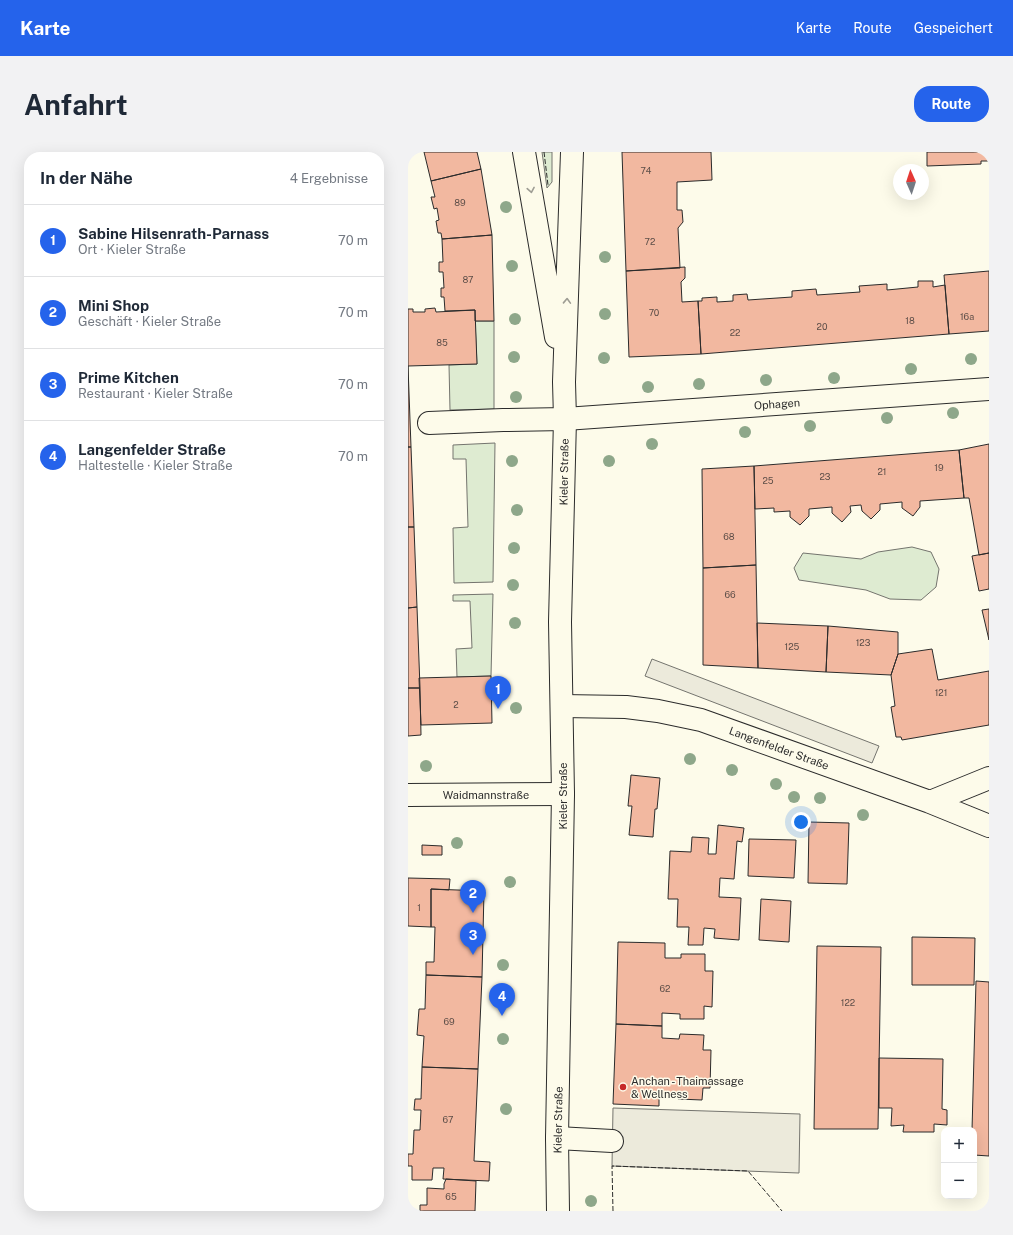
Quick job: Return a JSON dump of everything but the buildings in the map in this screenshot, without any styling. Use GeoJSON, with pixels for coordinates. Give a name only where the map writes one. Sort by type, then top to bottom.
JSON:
{"type":"FeatureCollection","features":[{"type":"Feature","properties":{"kind":"main road","name":"Kieler Straße"},"geometry":{"type":"LineString","coordinates":[[524,152],[564,382]]}},
{"type":"Feature","properties":{"kind":"main road","name":"Kieler Straße"},"geometry":{"type":"LineString","coordinates":[[558,1211],[557,1138],[563,794],[560,622],[565,419],[564,382],[572,152]]}},
{"type":"Feature","properties":{"kind":"main road","name":"Ophagen"},"geometry":{"type":"LineString","coordinates":[[429,423],[565,419],[989,389]]}},
{"type":"Feature","properties":{"kind":"main road","name":"Langenfelder Straße"},"geometry":{"type":"LineString","coordinates":[[562,706],[626,707],[658,711],[701,720],[930,802],[989,826]]}},
{"type":"Feature","properties":{"kind":"main road"},"geometry":{"type":"LineString","coordinates":[[930,802],[989,778]]}},
{"type":"Feature","properties":{"kind":"main road","name":"Waidmannstraße"},"geometry":{"type":"LineString","coordinates":[[408,795],[563,794]]}},
{"type":"Feature","properties":{"kind":"main road"},"geometry":{"type":"LineString","coordinates":[[557,1138],[612,1141]]}},
{"type":"Feature","properties":{"kind":"green space"},"geometry":{"type":"Polygon","coordinates":[[[542,152],[552,152],[552,182],[547,188],[542,152]]]}},
{"type":"Feature","properties":{"kind":"green space"},"geometry":{"type":"Polygon","coordinates":[[[475,321],[494,321],[494,409],[450,410],[449,365],[477,364],[475,321]]]}},
{"type":"Feature","properties":{"kind":"green space"},"geometry":{"type":"Polygon","coordinates":[[[495,443],[493,582],[454,583],[453,528],[468,527],[466,459],[453,459],[453,445],[495,443]]]}},
{"type":"Feature","properties":{"kind":"green space"},"geometry":{"type":"Polygon","coordinates":[[[912,547],[931,552],[939,569],[936,587],[921,600],[890,599],[866,590],[799,580],[794,568],[803,553],[861,559],[878,552],[912,547]]]}},
{"type":"Feature","properties":{"kind":"green space"},"geometry":{"type":"Polygon","coordinates":[[[493,594],[491,676],[457,677],[456,649],[472,648],[470,601],[453,601],[453,595],[493,594]]]}},
{"type":"Feature","properties":{"kind":"shaded area"},"geometry":{"type":"Polygon","coordinates":[[[652,659],[879,746],[872,763],[645,676],[652,659]]]}},
{"type":"Feature","properties":{"kind":"shaded area"},"geometry":{"type":"Polygon","coordinates":[[[613,1108],[800,1114],[799,1173],[612,1166],[613,1108]]]}},
{"type":"Feature","properties":{"kind":"fence"},"geometry":{"type":"LineString","coordinates":[[544,152],[548,185]]}},
{"type":"Feature","properties":{"kind":"fence"},"geometry":{"type":"LineString","coordinates":[[613,1211],[612,1166],[748,1171],[782,1211]]}},
{"type":"Feature","properties":{"kind":"place","name":"Sabine Hilsenrath-Parnass"},"geometry":{"type":"Point","coordinates":[498,709]}},
{"type":"Feature","properties":{"kind":"place","name":"Mini Shop"},"geometry":{"type":"Point","coordinates":[473,913]}},
{"type":"Feature","properties":{"kind":"place","name":"Prime Kitchen"},"geometry":{"type":"Point","coordinates":[473,955]}},
{"type":"Feature","properties":{"kind":"place","name":"Langenfelder Straße"},"geometry":{"type":"Point","coordinates":[502,1016]}},
{"type":"Feature","properties":{"kind":"place","name":"Anchan - Thaimassage & Wellness"},"geometry":{"type":"Point","coordinates":[623,1087]}}]}
